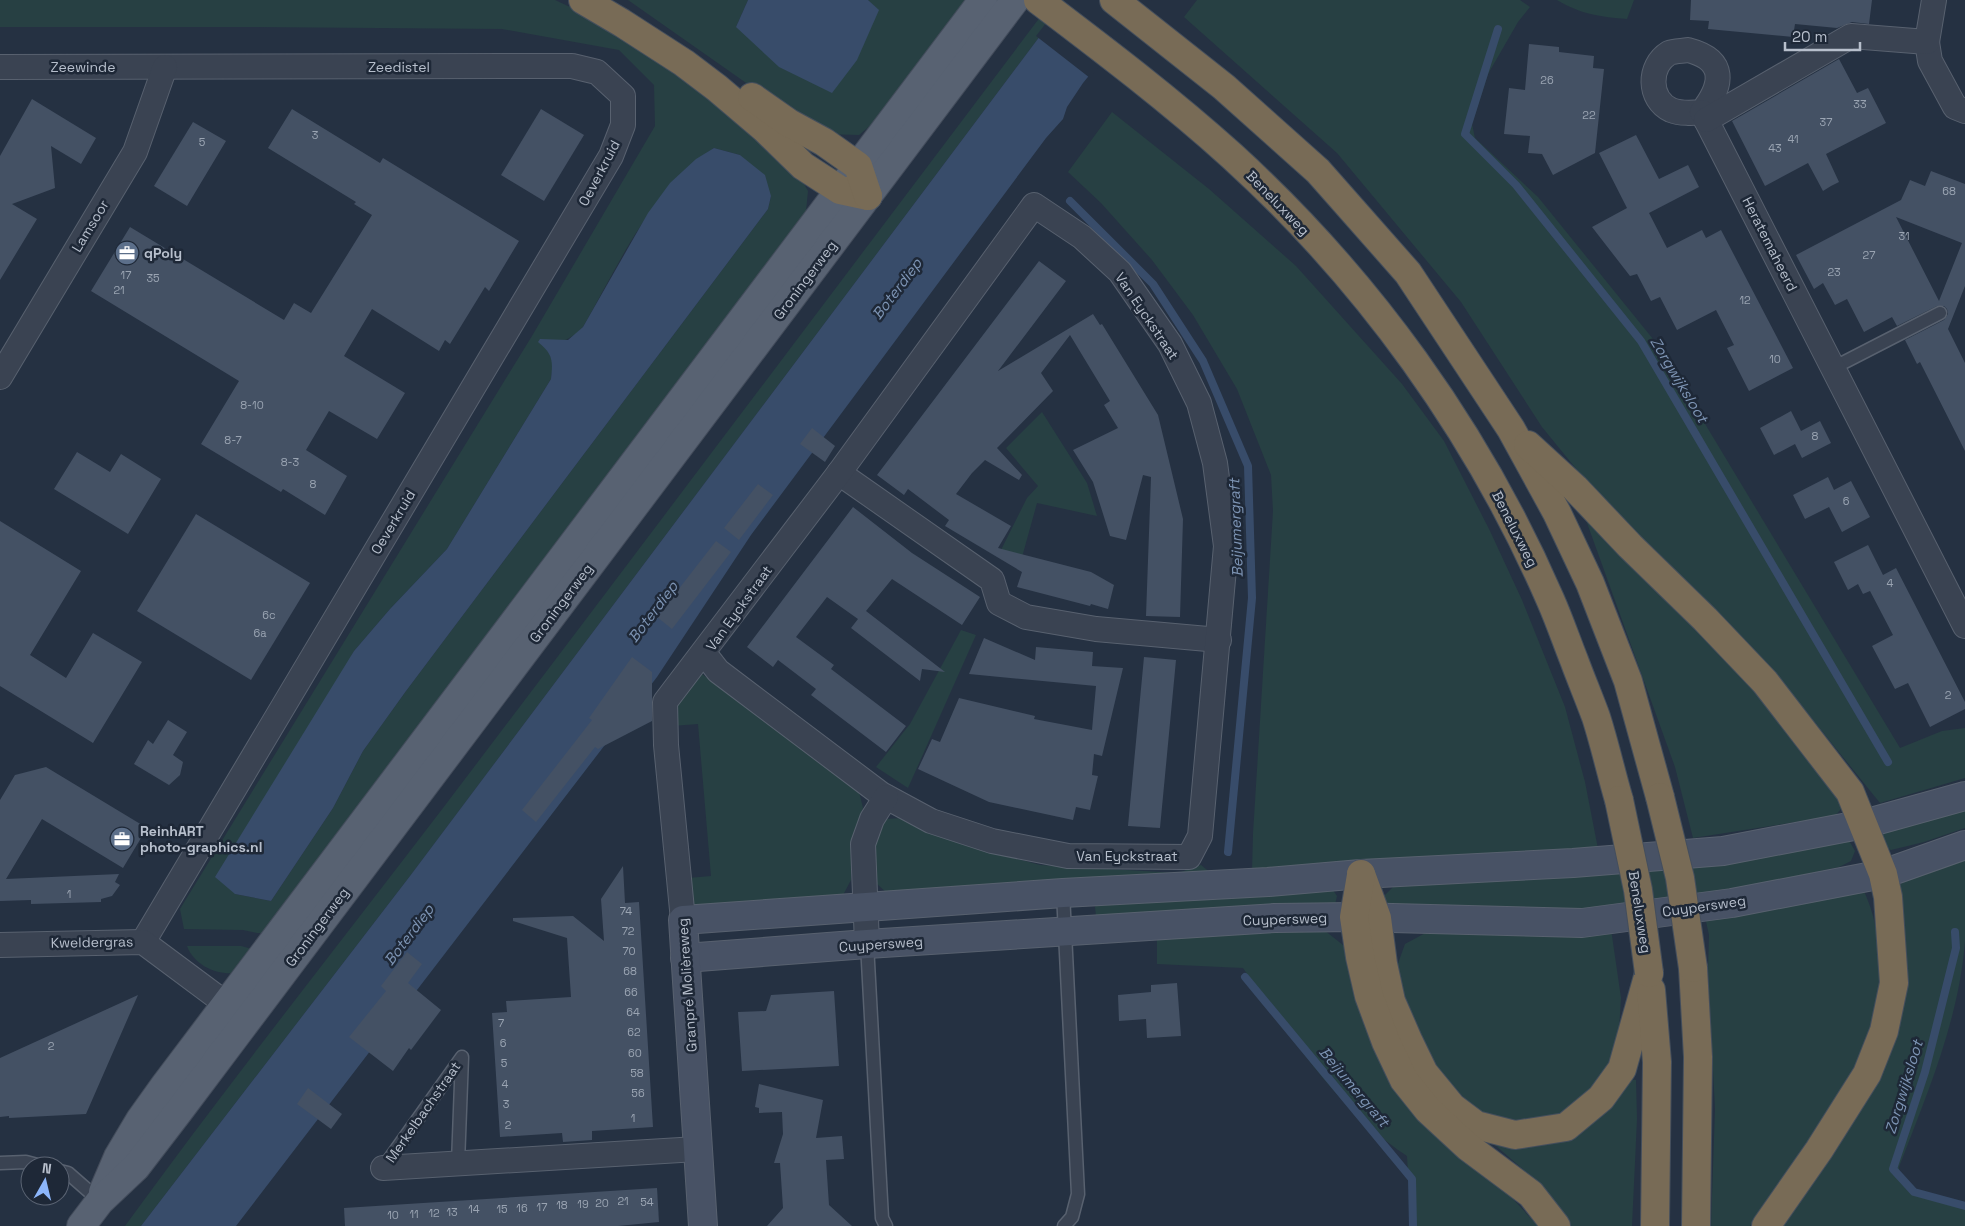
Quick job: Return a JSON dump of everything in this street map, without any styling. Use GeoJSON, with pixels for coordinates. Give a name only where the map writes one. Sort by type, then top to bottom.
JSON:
{"type":"FeatureCollection","features":[{"type":"Feature","properties":{"kind":"highway"},"geometry":{"type":"LineString","coordinates":[[583,0],[622,23],[697,73],[764,128],[803,166],[840,190],[868,196]]}},
{"type":"Feature","properties":{"kind":"highway"},"geometry":{"type":"LineString","coordinates":[[616,0],[690,48],[789,123],[824,142],[858,166],[868,196]]}},
{"type":"Feature","properties":{"kind":"highway","name":"Beneluxweg"},"geometry":{"type":"LineString","coordinates":[[1038,0],[1134,74],[1233,157],[1298,221],[1389,327],[1444,404],[1476,454],[1506,508],[1551,600],[1596,717],[1619,800],[1638,890],[1649,973],[1657,1062],[1655,1226]]}},
{"type":"Feature","properties":{"kind":"highway"},"geometry":{"type":"LineString","coordinates":[[1114,0],[1224,87],[1318,172],[1408,273],[1511,429],[1557,513],[1590,583],[1628,681],[1660,796],[1680,878],[1693,968],[1698,1058],[1696,1226]]}},
{"type":"Feature","properties":{"kind":"highway"},"geometry":{"type":"LineString","coordinates":[[1511,429],[1575,488],[1765,682],[1850,792],[1883,874],[1888,897],[1894,983],[1884,1031],[1867,1074],[1819,1150],[1766,1226]]}},
{"type":"Feature","properties":{"kind":"highway"},"geometry":{"type":"LineString","coordinates":[[1361,874],[1365,918],[1360,957],[1369,996],[1386,1042],[1404,1080],[1428,1110],[1468,1147],[1531,1194],[1556,1226]]}},
{"type":"Feature","properties":{"kind":"highway"},"geometry":{"type":"LineString","coordinates":[[1365,918],[1383,964],[1391,1001],[1424,1073],[1452,1107],[1476,1126],[1515,1135],[1566,1127],[1601,1098],[1622,1069],[1649,973]]}},
{"type":"Feature","properties":{"kind":"main road","name":"Groningerweg"},"geometry":{"type":"LineString","coordinates":[[100,1201],[118,1157],[140,1120],[226,1003],[983,0]]}},
{"type":"Feature","properties":{"kind":"main road","name":"Groningerweg"},"geometry":{"type":"LineString","coordinates":[[81,1226],[100,1201],[136,1167],[1015,0]]}},
{"type":"Feature","properties":{"kind":"street"},"geometry":{"type":"LineString","coordinates":[[1934,0],[1927,42],[1930,61],[1955,107],[1965,111]]}},
{"type":"Feature","properties":{"kind":"street","name":"Heratemaheerd"},"geometry":{"type":"LineString","coordinates":[[1927,42],[1851,36],[1704,116],[1962,614]]}},
{"type":"Feature","properties":{"kind":"street","name":"Zeedistel"},"geometry":{"type":"LineString","coordinates":[[165,68],[572,66],[597,72],[623,96]]}},
{"type":"Feature","properties":{"kind":"street","name":"Zeewinde"},"geometry":{"type":"LineString","coordinates":[[0,67],[165,68]]}},
{"type":"Feature","properties":{"kind":"street","name":"Lamsoor"},"geometry":{"type":"LineString","coordinates":[[0,378],[135,152],[165,68]]}},
{"type":"Feature","properties":{"kind":"street","name":"Oeverkruid"},"geometry":{"type":"LineString","coordinates":[[144,942],[612,156],[623,125],[623,96]]}},
{"type":"Feature","properties":{"kind":"street","name":"Van Eyckstraat"},"geometry":{"type":"LineString","coordinates":[[1034,205],[1082,237],[1120,272],[1170,344],[1199,404],[1215,463],[1226,546],[1219,640],[1200,836],[1189,857],[1068,856],[992,841],[931,821],[886,798],[845,769],[718,671],[704,653],[839,473],[1034,205]]}},
{"type":"Feature","properties":{"kind":"street"},"geometry":{"type":"LineString","coordinates":[[839,473],[992,580],[999,603],[1026,617],[1096,630],[1219,640]]}},
{"type":"Feature","properties":{"kind":"street","name":"Granpré Molièreweg"},"geometry":{"type":"LineString","coordinates":[[703,1226],[683,920],[666,745],[665,702],[704,653]]}},
{"type":"Feature","properties":{"kind":"street"},"geometry":{"type":"LineString","coordinates":[[683,920],[1063,893],[1573,863],[1723,851],[1864,824],[1965,796]]}},
{"type":"Feature","properties":{"kind":"street"},"geometry":{"type":"LineString","coordinates":[[867,944],[863,844],[872,819],[886,798]]}},
{"type":"Feature","properties":{"kind":"street","name":"Cuypersweg"},"geometry":{"type":"LineString","coordinates":[[685,958],[867,944],[1275,918],[1582,923],[1732,903],[1883,874],[1965,845]]}},
{"type":"Feature","properties":{"kind":"street","name":"Kweldergras"},"geometry":{"type":"LineString","coordinates":[[0,945],[144,942],[248,1019]]}},
{"type":"Feature","properties":{"kind":"street","name":"Merkelbachstraat"},"geometry":{"type":"LineString","coordinates":[[383,1168],[697,1149]]}},
{"type":"Feature","properties":{"kind":"lane"},"geometry":{"type":"LineString","coordinates":[[1833,368],[1940,313]]}},
{"type":"Feature","properties":{"kind":"lane"},"geometry":{"type":"LineString","coordinates":[[1063,893],[1078,1194],[1072,1218],[1064,1226]]}},
{"type":"Feature","properties":{"kind":"lane"},"geometry":{"type":"LineString","coordinates":[[867,944],[882,1218],[886,1226]]}},
{"type":"Feature","properties":{"kind":"lane","name":"Merkelbachstraat"},"geometry":{"type":"LineString","coordinates":[[383,1168],[462,1057],[458,1163]]}},
{"type":"Feature","properties":{"kind":"lane"},"geometry":{"type":"LineString","coordinates":[[0,1163],[20,1162]]}},
{"type":"Feature","properties":{"kind":"lane"},"geometry":{"type":"LineString","coordinates":[[70,1174],[100,1201]]}},
{"type":"Feature","properties":{"kind":"green space"},"geometry":{"type":"Polygon","coordinates":[[[0,0],[555,0],[570,7],[703,90],[796,170],[808,191],[805,221],[270,933],[243,930],[184,929],[180,909],[532,336],[655,126],[654,85],[619,50],[502,29],[0,27],[0,0]],[[714,148],[672,184],[638,229],[583,327],[576,334],[548,350],[553,363],[551,379],[447,549],[390,609],[354,651],[235,894],[271,901],[333,808],[363,751],[406,691],[768,209],[771,196],[740,155],[714,148]]]}},
{"type":"Feature","properties":{"kind":"green space"},"geometry":{"type":"Polygon","coordinates":[[[628,0],[748,0],[736,27],[878,10],[868,0],[966,0],[878,119],[859,135],[826,134],[759,92],[628,0]]]}},
{"type":"Feature","properties":{"kind":"green space"},"geometry":{"type":"Polygon","coordinates":[[[1053,0],[1067,0],[410,876],[141,1226],[125,1226],[203,1120],[443,808],[1053,0]]]}},
{"type":"Feature","properties":{"kind":"green space"},"geometry":{"type":"Polygon","coordinates":[[[1197,0],[1520,0],[1530,7],[1518,22],[1488,74],[1472,124],[1475,138],[1538,197],[1657,344],[1900,748],[1942,731],[1965,728],[1965,778],[1880,803],[1766,662],[1617,519],[1542,427],[1461,302],[1337,153],[1184,17],[1197,0]]]}},
{"type":"Feature","properties":{"kind":"green space"},"geometry":{"type":"Polygon","coordinates":[[[1557,0],[1634,0],[1627,19],[1591,14],[1574,9],[1557,0]]]}},
{"type":"Feature","properties":{"kind":"green space"},"geometry":{"type":"Polygon","coordinates":[[[1112,112],[1209,189],[1296,266],[1402,384],[1444,441],[1490,531],[1522,600],[1565,707],[1585,782],[1599,854],[1252,871],[1273,511],[1271,475],[1237,389],[1193,315],[1152,260],[1101,203],[1068,172],[1112,112]]]}},
{"type":"Feature","properties":{"kind":"green space"},"geometry":{"type":"Polygon","coordinates":[[[1042,412],[1087,483],[1097,516],[1037,503],[1019,568],[998,556],[1027,498],[1038,486],[1006,448],[1042,412]]]}},
{"type":"Feature","properties":{"kind":"green space"},"geometry":{"type":"Polygon","coordinates":[[[1582,509],[1737,663],[1838,793],[1841,809],[1835,816],[1693,838],[1675,767],[1582,509]]]}},
{"type":"Feature","properties":{"kind":"green space"},"geometry":{"type":"Polygon","coordinates":[[[961,630],[976,635],[908,788],[876,767],[910,724],[961,630]]]}},
{"type":"Feature","properties":{"kind":"green space"},"geometry":{"type":"Polygon","coordinates":[[[698,671],[859,792],[863,808],[859,828],[851,843],[851,880],[842,897],[690,906],[688,878],[711,876],[698,724],[672,726],[670,703],[698,671]]]}},
{"type":"Feature","properties":{"kind":"green space"},"geometry":{"type":"Polygon","coordinates":[[[1965,805],[1965,828],[1924,842],[1891,850],[1887,848],[1881,834],[1884,827],[1965,805]]]}},
{"type":"Feature","properties":{"kind":"green space"},"geometry":{"type":"Polygon","coordinates":[[[903,818],[956,842],[1040,865],[1178,873],[1201,865],[1212,874],[888,894],[876,883],[872,868],[875,833],[885,819],[903,818]]]}},
{"type":"Feature","properties":{"kind":"green space"},"geometry":{"type":"Polygon","coordinates":[[[1847,837],[1855,851],[1851,861],[1839,867],[1734,890],[1596,910],[1385,907],[1385,895],[1404,880],[1847,837]]]}},
{"type":"Feature","properties":{"kind":"green space"},"geometry":{"type":"Polygon","coordinates":[[[1965,858],[1965,941],[1956,999],[1940,1056],[1899,1167],[1900,1180],[1908,1191],[1965,1207],[1965,1226],[1782,1226],[1876,1066],[1897,887],[1908,878],[1965,858]]]}},
{"type":"Feature","properties":{"kind":"green space"},"geometry":{"type":"Polygon","coordinates":[[[1862,887],[1870,905],[1875,925],[1879,946],[1880,968],[1877,1011],[1867,1049],[1857,1068],[1750,1226],[1711,1226],[1715,1109],[1708,971],[1709,935],[1705,917],[1862,887]]]}},
{"type":"Feature","properties":{"kind":"green space"},"geometry":{"type":"Polygon","coordinates":[[[1333,890],[1337,896],[1335,905],[1096,916],[1095,907],[1098,902],[1333,890]]]}},
{"type":"Feature","properties":{"kind":"green space"},"geometry":{"type":"Polygon","coordinates":[[[1319,926],[1348,949],[1413,1113],[1441,1140],[1499,1184],[1538,1226],[1411,1226],[1407,1156],[1358,1117],[1316,1070],[1243,968],[1157,964],[1157,936],[1319,926]]]}},
{"type":"Feature","properties":{"kind":"green space"},"geometry":{"type":"Polygon","coordinates":[[[1611,929],[1621,998],[1619,1030],[1613,1058],[1601,1082],[1575,1110],[1535,1126],[1507,1125],[1462,1105],[1427,1066],[1396,992],[1396,969],[1405,944],[1431,930],[1611,929]]]}},
{"type":"Feature","properties":{"kind":"green space"},"geometry":{"type":"Polygon","coordinates":[[[187,946],[241,946],[252,949],[235,973],[228,973],[206,967],[195,959],[187,946]]]}},
{"type":"Feature","properties":{"kind":"green space"},"geometry":{"type":"Polygon","coordinates":[[[1630,1079],[1636,1080],[1637,1119],[1632,1226],[1569,1226],[1534,1179],[1487,1138],[1536,1147],[1577,1134],[1630,1079]]]}},
{"type":"Feature","properties":{"kind":"water"},"geometry":{"type":"Polygon","coordinates":[[[748,0],[868,0],[879,10],[857,60],[832,93],[779,67],[736,27],[748,0]]]}},
{"type":"Feature","properties":{"kind":"water","name":"Boterdiep"},"geometry":{"type":"Polygon","coordinates":[[[1067,0],[1122,35],[1083,83],[1067,107],[1063,119],[1046,138],[751,535],[657,677],[236,1226],[141,1226],[410,876],[1067,0]]]}},
{"type":"Feature","properties":{"kind":"water"},"geometry":{"type":"Polygon","coordinates":[[[714,148],[740,155],[765,175],[771,196],[768,209],[406,691],[363,751],[333,808],[271,901],[235,894],[215,877],[354,651],[390,609],[447,549],[551,379],[551,358],[547,350],[538,342],[540,339],[568,340],[583,327],[648,213],[670,183],[696,159],[714,148]]]}},
{"type":"Feature","properties":{"kind":"pier"},"geometry":{"type":"Polygon","coordinates":[[[1064,0],[1152,0],[1090,78],[1036,36],[1064,0]]]}},
{"type":"Feature","properties":{"kind":"building"},"geometry":{"type":"Polygon","coordinates":[[[1691,0],[1872,0],[1869,24],[1852,22],[1837,28],[1795,24],[1793,37],[1708,29],[1709,21],[1690,20],[1691,0]]]}},
{"type":"Feature","properties":{"kind":"building"},"geometry":{"type":"Polygon","coordinates":[[[1529,44],[1559,47],[1559,52],[1594,56],[1593,68],[1604,69],[1595,153],[1553,175],[1542,154],[1528,153],[1530,136],[1504,134],[1509,88],[1525,90],[1529,44]]]}},
{"type":"Feature","properties":{"kind":"building"},"geometry":{"type":"Polygon","coordinates":[[[1839,59],[1857,93],[1868,88],[1886,123],[1826,154],[1839,182],[1823,191],[1808,163],[1765,186],[1732,121],[1839,59]]]}},
{"type":"Feature","properties":{"kind":"building"},"geometry":{"type":"Polygon","coordinates":[[[32,99],[96,138],[81,164],[51,146],[55,188],[12,204],[37,219],[0,280],[0,156],[32,99]]]}},
{"type":"Feature","properties":{"kind":"building"},"geometry":{"type":"Polygon","coordinates":[[[292,109],[380,163],[383,158],[519,241],[489,291],[485,287],[450,344],[445,340],[439,351],[372,309],[344,356],[405,393],[377,439],[329,411],[306,450],[347,476],[325,515],[283,489],[281,492],[201,444],[239,381],[91,291],[130,227],[284,320],[294,303],[311,313],[372,215],[354,204],[356,202],[268,148],[292,109]]]}},
{"type":"Feature","properties":{"kind":"building"},"geometry":{"type":"Polygon","coordinates":[[[541,109],[584,135],[544,201],[501,175],[541,109]]]}},
{"type":"Feature","properties":{"kind":"building"},"geometry":{"type":"Polygon","coordinates":[[[193,122],[226,141],[187,206],[154,186],[193,122]]]}},
{"type":"Feature","properties":{"kind":"building"},"geometry":{"type":"Polygon","coordinates":[[[1636,135],[1659,179],[1688,165],[1699,187],[1649,213],[1667,248],[1702,230],[1706,238],[1721,230],[1793,368],[1749,391],[1727,348],[1734,345],[1716,310],[1677,330],[1660,297],[1651,301],[1637,274],[1630,276],[1592,227],[1627,208],[1599,153],[1636,135]]]}},
{"type":"Feature","properties":{"kind":"building"},"geometry":{"type":"Polygon","coordinates":[[[1931,171],[1965,184],[1965,286],[1948,329],[1965,363],[1965,451],[1920,362],[1917,364],[1905,340],[1944,320],[1948,314],[1947,309],[1944,306],[1937,306],[1897,326],[1892,317],[1864,332],[1847,299],[1835,305],[1823,283],[1814,289],[1796,255],[1901,200],[1910,180],[1925,186],[1931,171]],[[1896,217],[1939,301],[1962,243],[1896,217]]]}},
{"type":"Feature","properties":{"kind":"building"},"geometry":{"type":"Polygon","coordinates":[[[1039,261],[1066,281],[998,371],[1093,314],[1100,325],[1102,324],[1158,415],[1183,519],[1180,617],[1146,616],[1151,477],[1143,475],[1126,540],[1110,536],[1093,482],[1073,450],[1118,428],[1104,405],[1110,401],[1070,335],[1041,373],[1053,391],[997,448],[1022,475],[1019,480],[985,460],[956,494],[1011,526],[998,548],[1091,572],[1114,585],[1108,609],[1017,587],[1022,572],[945,526],[949,520],[908,489],[904,495],[877,475],[1039,261]]]}},
{"type":"Feature","properties":{"kind":"building"},"geometry":{"type":"Polygon","coordinates":[[[1791,411],[1801,431],[1820,421],[1831,443],[1802,458],[1795,444],[1774,455],[1760,428],[1791,411]]]}},
{"type":"Feature","properties":{"kind":"building"},"geometry":{"type":"Polygon","coordinates":[[[812,428],[835,446],[825,462],[800,444],[812,428]]]}},
{"type":"Feature","properties":{"kind":"building"},"geometry":{"type":"Polygon","coordinates":[[[77,452],[110,472],[121,454],[161,479],[128,534],[54,489],[77,452]]]}},
{"type":"Feature","properties":{"kind":"building"},"geometry":{"type":"Polygon","coordinates":[[[1828,477],[1834,490],[1851,481],[1870,517],[1842,532],[1829,507],[1805,519],[1793,495],[1828,477]]]}},
{"type":"Feature","properties":{"kind":"building"},"geometry":{"type":"Polygon","coordinates":[[[758,484],[773,495],[739,540],[724,528],[758,484]]]}},
{"type":"Feature","properties":{"kind":"building"},"geometry":{"type":"Polygon","coordinates":[[[853,507],[912,553],[980,597],[962,625],[892,579],[866,611],[945,672],[922,669],[920,681],[851,628],[858,619],[827,597],[796,637],[834,665],[831,669],[906,726],[886,752],[811,695],[816,689],[778,660],[773,667],[747,647],[853,507]]]}},
{"type":"Feature","properties":{"kind":"building"},"geometry":{"type":"Polygon","coordinates":[[[196,514],[310,583],[251,680],[137,611],[196,514]]]}},
{"type":"Feature","properties":{"kind":"building"},"geometry":{"type":"Polygon","coordinates":[[[0,521],[81,571],[30,655],[66,678],[93,633],[142,662],[93,743],[0,686],[0,521]]]}},
{"type":"Feature","properties":{"kind":"building"},"geometry":{"type":"Polygon","coordinates":[[[716,541],[731,552],[672,629],[657,617],[716,541]]]}},
{"type":"Feature","properties":{"kind":"building"},"geometry":{"type":"Polygon","coordinates":[[[1868,545],[1883,575],[1896,568],[1965,702],[1965,709],[1930,727],[1908,683],[1895,689],[1872,646],[1893,635],[1870,591],[1863,594],[1858,584],[1848,590],[1834,562],[1868,545]]]}},
{"type":"Feature","properties":{"kind":"building"},"geometry":{"type":"Polygon","coordinates":[[[984,638],[1035,660],[1036,647],[1093,652],[1092,666],[1123,668],[1102,756],[1094,754],[1092,775],[1098,776],[1090,810],[1076,807],[1073,820],[989,802],[918,769],[932,739],[940,742],[959,698],[1035,716],[1034,719],[1092,730],[1096,686],[969,674],[984,638]]]}},
{"type":"Feature","properties":{"kind":"building"},"geometry":{"type":"Polygon","coordinates":[[[632,657],[652,672],[652,721],[598,749],[595,747],[536,822],[522,810],[592,720],[589,718],[632,657]]]}},
{"type":"Feature","properties":{"kind":"building"},"geometry":{"type":"Polygon","coordinates":[[[1144,657],[1176,660],[1160,828],[1128,826],[1144,657]]]}},
{"type":"Feature","properties":{"kind":"building"},"geometry":{"type":"Polygon","coordinates":[[[168,720],[187,732],[173,755],[183,762],[180,775],[169,785],[134,764],[148,740],[153,744],[168,720]]]}},
{"type":"Feature","properties":{"kind":"building"},"geometry":{"type":"Polygon","coordinates":[[[46,767],[147,828],[123,868],[42,819],[6,879],[119,874],[115,882],[120,885],[112,896],[101,899],[101,902],[31,904],[31,900],[0,901],[0,800],[15,775],[46,767]]]}},
{"type":"Feature","properties":{"kind":"building"},"geometry":{"type":"Polygon","coordinates":[[[623,866],[625,903],[639,902],[653,1127],[592,1131],[592,1140],[563,1142],[562,1133],[500,1137],[492,1013],[507,1012],[506,1001],[571,997],[567,938],[513,921],[513,918],[573,916],[604,941],[601,899],[623,866]]]}},
{"type":"Feature","properties":{"kind":"building"},"geometry":{"type":"Polygon","coordinates":[[[407,952],[422,964],[408,983],[441,1010],[411,1050],[409,1048],[393,1071],[349,1037],[386,991],[381,986],[407,952]]]}},
{"type":"Feature","properties":{"kind":"building"},"geometry":{"type":"Polygon","coordinates":[[[1177,983],[1181,1036],[1147,1038],[1146,1019],[1119,1021],[1118,995],[1151,992],[1151,985],[1177,983]]]}},
{"type":"Feature","properties":{"kind":"building"},"geometry":{"type":"Polygon","coordinates":[[[834,991],[839,1066],[742,1071],[738,1012],[766,1011],[771,995],[834,991]]]}},
{"type":"Feature","properties":{"kind":"building"},"geometry":{"type":"Polygon","coordinates":[[[138,995],[86,1114],[0,1117],[0,1058],[138,995]]]}},
{"type":"Feature","properties":{"kind":"building"},"geometry":{"type":"Polygon","coordinates":[[[759,1084],[823,1100],[816,1138],[842,1136],[844,1159],[826,1160],[829,1205],[852,1226],[767,1226],[783,1208],[780,1163],[774,1163],[783,1134],[782,1112],[759,1113],[759,1108],[755,1107],[759,1084]]]}},
{"type":"Feature","properties":{"kind":"building"},"geometry":{"type":"Polygon","coordinates":[[[308,1088],[342,1114],[331,1129],[297,1104],[308,1088]]]}},
{"type":"Feature","properties":{"kind":"building"},"geometry":{"type":"Polygon","coordinates":[[[657,1188],[659,1222],[618,1226],[345,1226],[344,1208],[657,1188]]]}},
{"type":"Feature","properties":{"kind":"waterway","name":"Zorgwijksloot"},"geometry":{"type":"LineString","coordinates":[[1498,29],[1465,134],[1516,185],[1641,341],[1888,762]]}},
{"type":"Feature","properties":{"kind":"waterway","name":"Beijumergraft"},"geometry":{"type":"LineString","coordinates":[[1070,201],[1153,284],[1203,361],[1248,466],[1252,598],[1228,852]]}},
{"type":"Feature","properties":{"kind":"waterway","name":"Zorgwijksloot"},"geometry":{"type":"LineString","coordinates":[[1955,932],[1956,948],[1925,1072],[1893,1169],[1914,1192],[1965,1206]]}},
{"type":"Feature","properties":{"kind":"waterway","name":"Beijumergraft"},"geometry":{"type":"LineString","coordinates":[[1245,977],[1412,1179],[1413,1226]]}},
{"type":"Feature","properties":{"kind":"place","name":"qPoly"},"geometry":{"type":"Point","coordinates":[127,253]}},
{"type":"Feature","properties":{"kind":"place","name":"ReinhART photo-graphics.nl"},"geometry":{"type":"Point","coordinates":[122,839]}}]}
